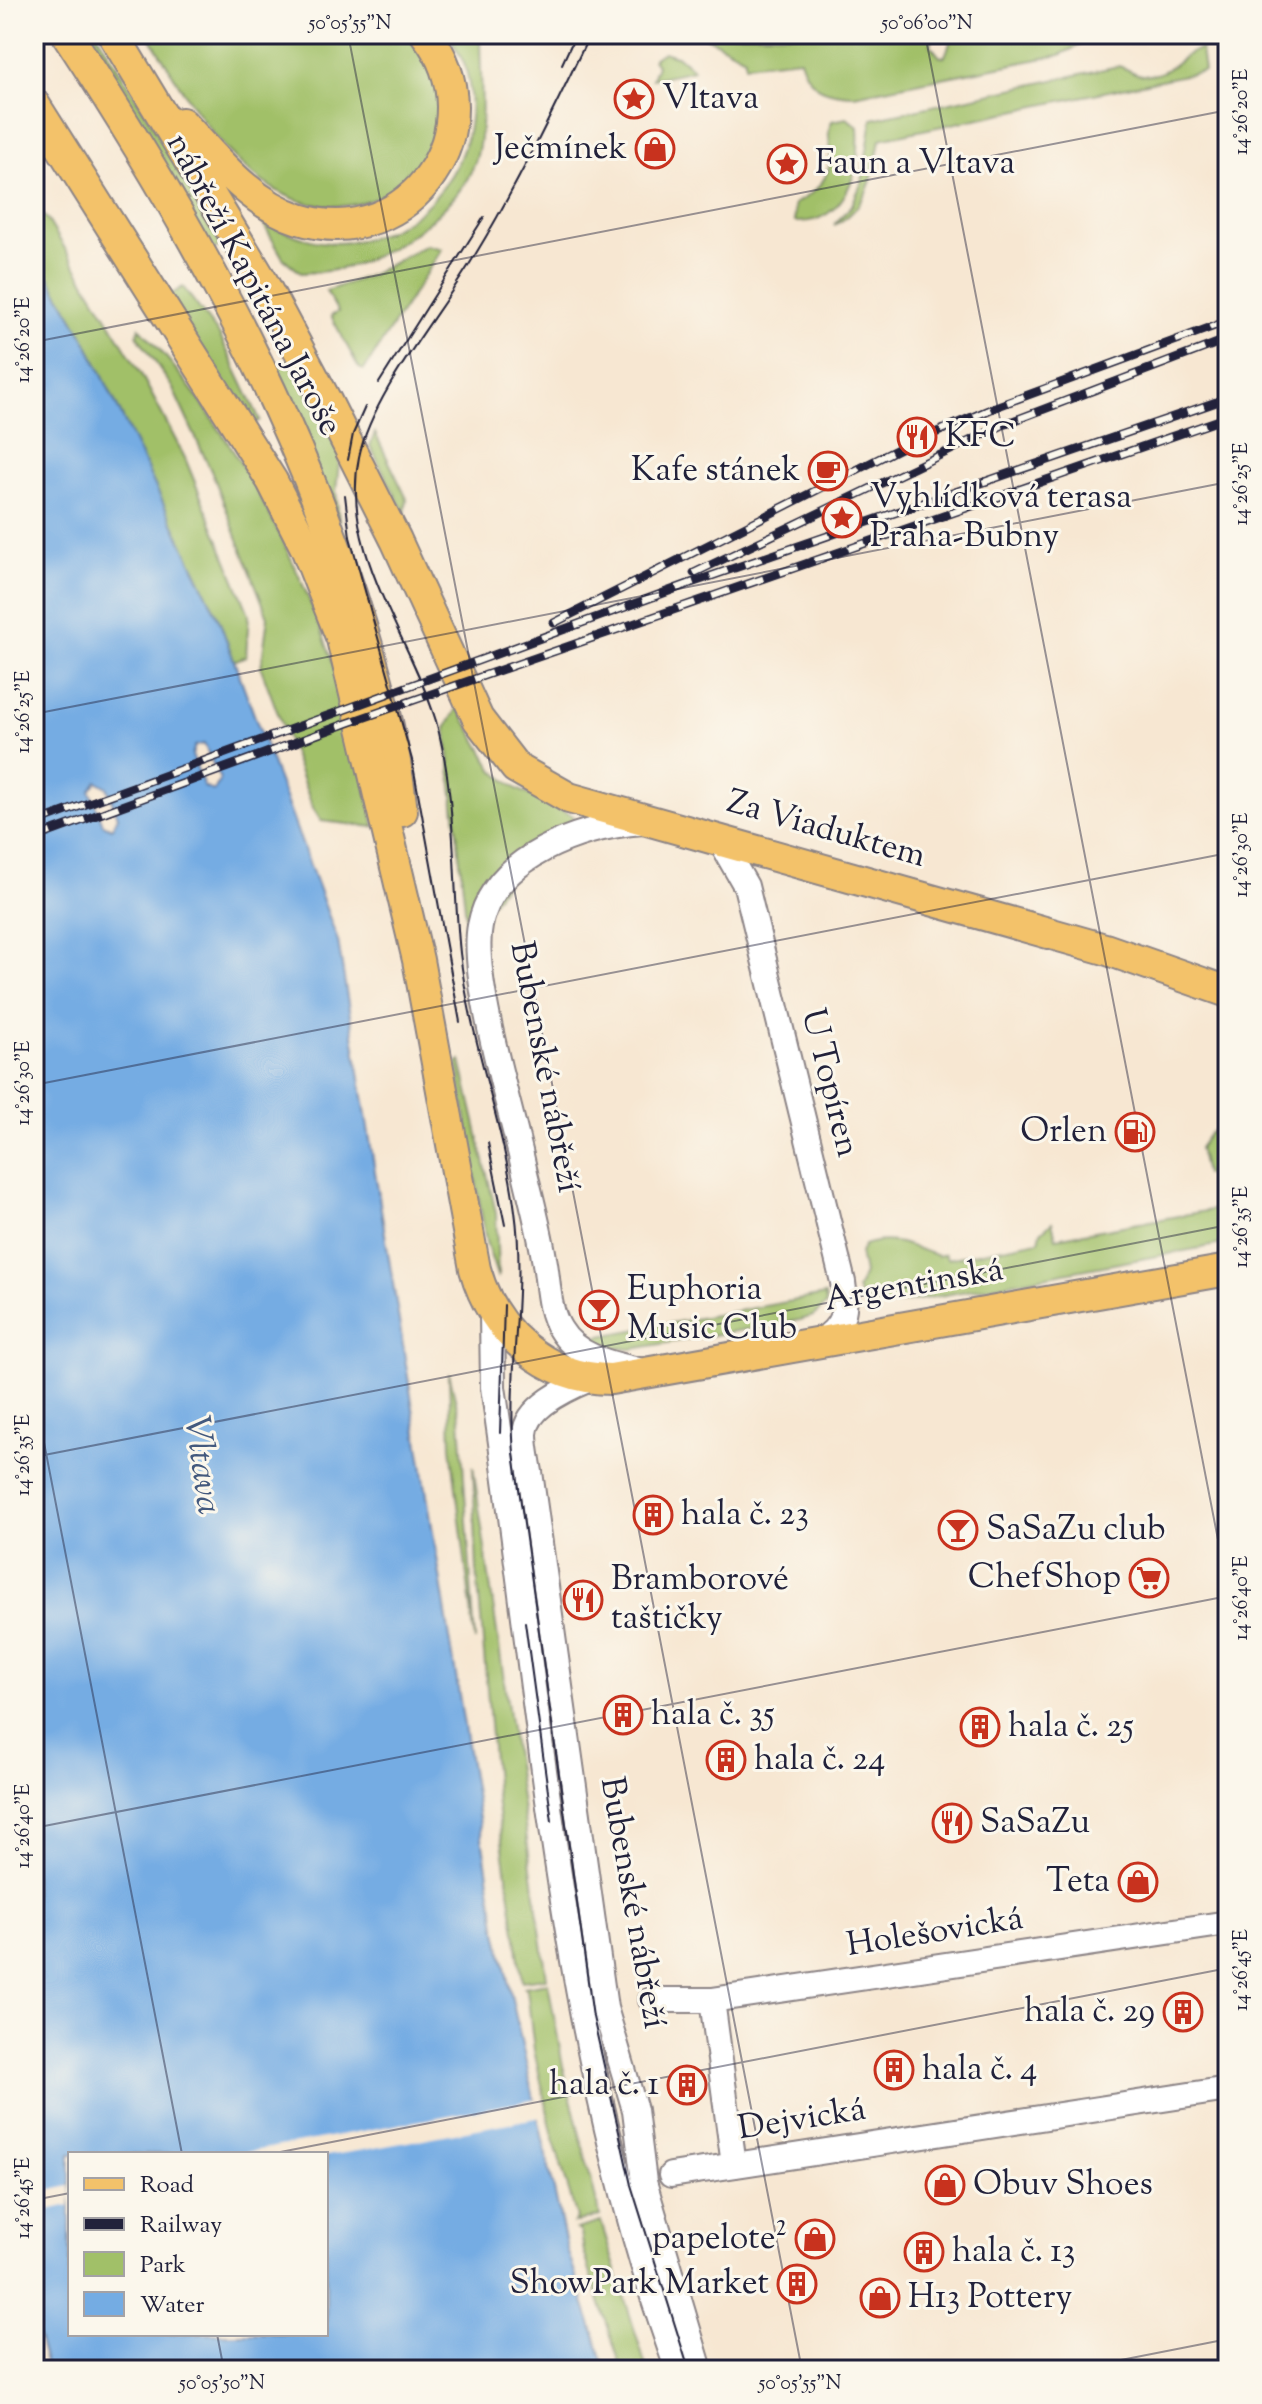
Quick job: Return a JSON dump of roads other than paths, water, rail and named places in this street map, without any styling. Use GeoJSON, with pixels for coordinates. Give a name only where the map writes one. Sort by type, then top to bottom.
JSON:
{"type":"FeatureCollection","features":[{"type":"Feature","properties":{"kind":"main road","name":"nábřeží Kapitána Jaroše"},"geometry":{"type":"LineString","coordinates":[[67,34],[199,251],[264,373],[310,478],[357,611],[388,722],[398,774],[418,960]]}},
{"type":"Feature","properties":{"kind":"main road","name":"nábřeží Kapitána Jaroše"},"geometry":{"type":"LineString","coordinates":[[113,34],[262,281],[353,451],[455,674]]}},
{"type":"Feature","properties":{"kind":"main road"},"geometry":{"type":"LineString","coordinates":[[144,82],[237,181],[270,206],[322,224],[364,222],[395,208],[422,188],[445,148],[452,114],[449,79],[436,47],[426,34]]}},
{"type":"Feature","properties":{"kind":"main road"},"geometry":{"type":"LineString","coordinates":[[34,104],[247,438],[306,548],[353,676],[418,960],[463,1214],[481,1292],[492,1314]]}},
{"type":"Feature","properties":{"kind":"main road","name":"Za Viaduktem"},"geometry":{"type":"LineString","coordinates":[[455,674],[490,740],[516,768],[569,798],[1105,949],[1228,992]]}},
{"type":"Feature","properties":{"kind":"main road","name":"Argentinská"},"geometry":{"type":"LineString","coordinates":[[492,1314],[515,1338],[550,1365],[590,1379],[653,1373],[1228,1270]]}},
{"type":"Feature","properties":{"kind":"street","name":"Bubenské nábřeží"},"geometry":{"type":"LineString","coordinates":[[653,822],[599,829],[536,854],[494,893],[480,926],[479,940],[491,1023],[544,1258],[553,1314],[568,1340],[579,1350],[606,1363],[653,1373]]}},
{"type":"Feature","properties":{"kind":"street","name":"U Topíren"},"geometry":{"type":"LineString","coordinates":[[719,839],[746,886],[843,1282],[843,1318],[838,1328],[820,1341]]}},
{"type":"Feature","properties":{"kind":"street","name":"Bubenské nábřeží"},"geometry":{"type":"LineString","coordinates":[[492,1314],[493,1387],[561,1886],[592,2070],[621,2187],[678,2370]]}},
{"type":"Feature","properties":{"kind":"street","name":"Bubenské nábřeží"},"geometry":{"type":"LineString","coordinates":[[590,1379],[564,1391],[530,1419],[525,1433],[605,2008],[635,2110],[644,2182],[700,2370]]}},
{"type":"Feature","properties":{"kind":"street","name":"Holešovická"},"geometry":{"type":"LineString","coordinates":[[651,2000],[712,2000],[1228,1923]]}},
{"type":"Feature","properties":{"kind":"street"},"geometry":{"type":"LineString","coordinates":[[712,2000],[734,2165]]}},
{"type":"Feature","properties":{"kind":"street","name":"Dejvická"},"geometry":{"type":"LineString","coordinates":[[671,2175],[1228,2089]]}},
{"type":"Feature","properties":{"kind":"water"},"geometry":{"type":"Polygon","coordinates":[[[34,252],[86,341],[219,620],[338,941],[497,1931],[567,2249],[606,2370],[47,2370],[34,2322],[34,252]],[[204,744],[195,746],[192,755],[204,787],[214,791],[220,779],[204,744]],[[97,781],[90,791],[103,824],[112,828],[118,817],[107,787],[97,781]]]}},
{"type":"Feature","properties":{"kind":"tram line"},"geometry":{"type":"LineString","coordinates":[[562,64],[576,34]]}},
{"type":"Feature","properties":{"kind":"tram line"},"geometry":{"type":"LineString","coordinates":[[590,34],[491,228],[378,407],[359,457],[356,492],[359,526],[368,559],[424,689],[443,749],[451,807],[460,953],[465,986],[515,1211],[518,1301],[512,1423],[514,1453],[593,2017],[631,2185],[689,2370]]}},
{"type":"Feature","properties":{"kind":"tram line"},"geometry":{"type":"LineString","coordinates":[[379,383],[484,217]]}},
{"type":"Feature","properties":{"kind":"tram line"},"geometry":{"type":"LineString","coordinates":[[348,460],[353,434],[365,407]]}},
{"type":"Feature","properties":{"kind":"tram line"},"geometry":{"type":"LineString","coordinates":[[345,495],[350,537],[412,760],[460,1022]]}},
{"type":"Feature","properties":{"kind":"tram line"},"geometry":{"type":"LineString","coordinates":[[488,1143],[505,1225]]}},
{"type":"Feature","properties":{"kind":"tram line"},"geometry":{"type":"LineString","coordinates":[[500,1433],[504,1305]]}},
{"type":"Feature","properties":{"kind":"tram line"},"geometry":{"type":"LineString","coordinates":[[525,1622],[552,1821]]}},
{"type":"Feature","properties":{"kind":"railway"},"geometry":{"type":"LineString","coordinates":[[554,623],[900,448],[998,406],[1228,321]]}},
{"type":"Feature","properties":{"kind":"railway"},"geometry":{"type":"LineString","coordinates":[[694,573],[1005,424],[1228,339]]}},
{"type":"Feature","properties":{"kind":"railway"},"geometry":{"type":"LineString","coordinates":[[34,823],[691,583],[1228,398]]}},
{"type":"Feature","properties":{"kind":"railway"},"geometry":{"type":"LineString","coordinates":[[34,838],[348,723],[1228,417]]}},
{"type":"Feature","properties":{"kind":"place","name":"Vltava"},"geometry":{"type":"Point","coordinates":[634,99]}},
{"type":"Feature","properties":{"kind":"place","name":"Ječmínek"},"geometry":{"type":"Point","coordinates":[655,149]}},
{"type":"Feature","properties":{"kind":"place","name":"Faun a Vltava"},"geometry":{"type":"Point","coordinates":[787,164]}},
{"type":"Feature","properties":{"kind":"place","name":"KFC"},"geometry":{"type":"Point","coordinates":[917,437]}},
{"type":"Feature","properties":{"kind":"place","name":"Kafe stánek"},"geometry":{"type":"Point","coordinates":[828,471]}},
{"type":"Feature","properties":{"kind":"place","name":"Vyhlídková terasa Praha-Bubny"},"geometry":{"type":"Point","coordinates":[842,518]}},
{"type":"Feature","properties":{"kind":"place","name":"Orlen"},"geometry":{"type":"Point","coordinates":[1135,1132]}},
{"type":"Feature","properties":{"kind":"place","name":"Euphoria Music Club"},"geometry":{"type":"Point","coordinates":[599,1310]}},
{"type":"Feature","properties":{"kind":"place","name":"hala č. 23"},"geometry":{"type":"Point","coordinates":[653,1515]}},
{"type":"Feature","properties":{"kind":"place","name":"SaSaZu club"},"geometry":{"type":"Point","coordinates":[958,1530]}},
{"type":"Feature","properties":{"kind":"place","name":"ChefShop"},"geometry":{"type":"Point","coordinates":[1149,1578]}},
{"type":"Feature","properties":{"kind":"place","name":"Bramborové taštičky"},"geometry":{"type":"Point","coordinates":[583,1600]}},
{"type":"Feature","properties":{"kind":"place","name":"hala č. 35"},"geometry":{"type":"Point","coordinates":[623,1715]}},
{"type":"Feature","properties":{"kind":"place","name":"hala č. 25"},"geometry":{"type":"Point","coordinates":[980,1727]}},
{"type":"Feature","properties":{"kind":"place","name":"hala č. 24"},"geometry":{"type":"Point","coordinates":[726,1760]}},
{"type":"Feature","properties":{"kind":"place","name":"SaSaZu"},"geometry":{"type":"Point","coordinates":[952,1823]}},
{"type":"Feature","properties":{"kind":"place","name":"Teta"},"geometry":{"type":"Point","coordinates":[1138,1882]}},
{"type":"Feature","properties":{"kind":"place","name":"hala č. 29"},"geometry":{"type":"Point","coordinates":[1183,2012]}},
{"type":"Feature","properties":{"kind":"place","name":"hala č. 4"},"geometry":{"type":"Point","coordinates":[894,2070]}},
{"type":"Feature","properties":{"kind":"place","name":"hala č. 1"},"geometry":{"type":"Point","coordinates":[687,2085]}},
{"type":"Feature","properties":{"kind":"place","name":"Obuv Shoes"},"geometry":{"type":"Point","coordinates":[945,2185]}},
{"type":"Feature","properties":{"kind":"place","name":"papelote²"},"geometry":{"type":"Point","coordinates":[815,2239]}},
{"type":"Feature","properties":{"kind":"place","name":"hala č. 13"},"geometry":{"type":"Point","coordinates":[924,2252]}},
{"type":"Feature","properties":{"kind":"place","name":"ShowPark Market"},"geometry":{"type":"Point","coordinates":[797,2284]}},
{"type":"Feature","properties":{"kind":"place","name":"H13 Pottery"},"geometry":{"type":"Point","coordinates":[880,2298]}}]}
